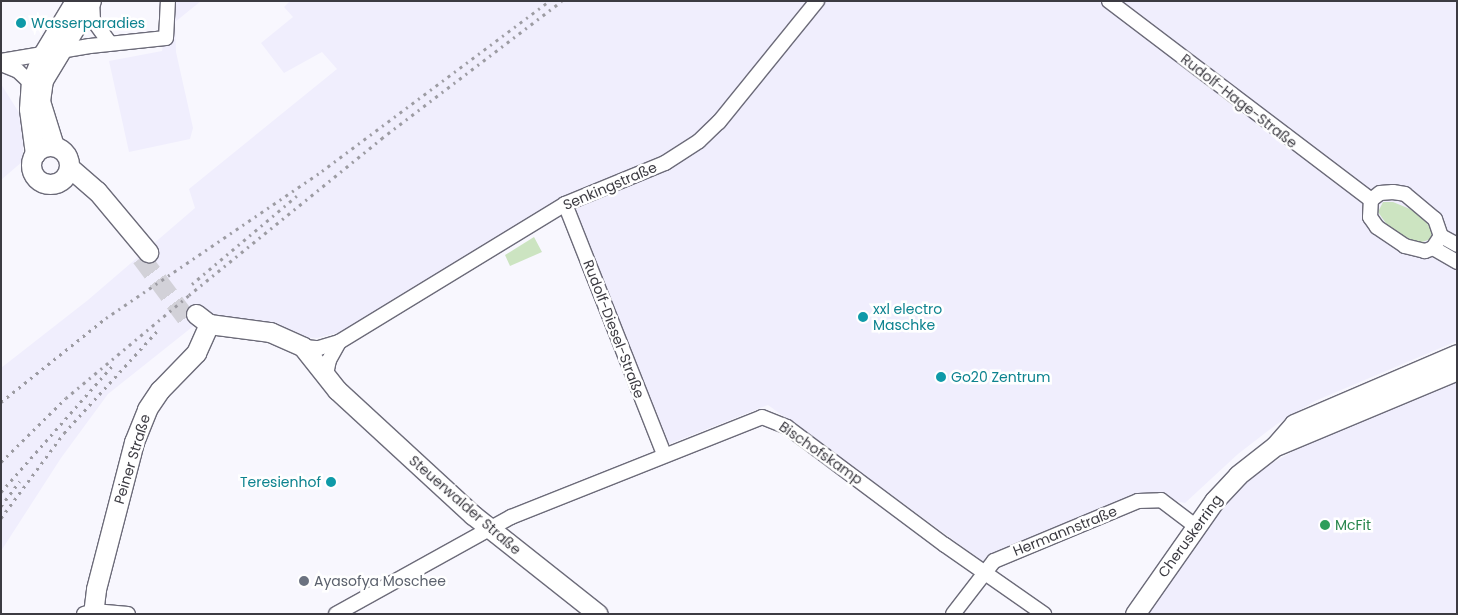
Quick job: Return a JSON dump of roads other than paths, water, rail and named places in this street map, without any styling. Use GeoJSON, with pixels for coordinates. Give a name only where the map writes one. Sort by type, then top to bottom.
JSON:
{"type":"FeatureCollection","features":[{"type":"Feature","properties":{"kind":"street"},"geometry":{"type":"LineString","coordinates":[[54,146],[40,101],[43,80],[60,46],[75,1]]}},
{"type":"Feature","properties":{"kind":"street"},"geometry":{"type":"LineString","coordinates":[[64,174],[47,183],[36,177],[32,166],[35,154],[30,115],[31,83],[92,1]]}},
{"type":"Feature","properties":{"kind":"street"},"geometry":{"type":"LineString","coordinates":[[92,1],[93,20],[110,43]]}},
{"type":"Feature","properties":{"kind":"street"},"geometry":{"type":"LineString","coordinates":[[1,63],[60,46],[166,38],[168,1]]}},
{"type":"Feature","properties":{"kind":"street","name":"Senkingstraße"},"geometry":{"type":"LineString","coordinates":[[303,348],[339,342],[565,204],[665,163],[699,140],[719,122],[817,1]]}},
{"type":"Feature","properties":{"kind":"street","name":"Rudolf-Hage-Straße"},"geometry":{"type":"LineString","coordinates":[[1109,1],[1371,200]]}},
{"type":"Feature","properties":{"kind":"street"},"geometry":{"type":"LineString","coordinates":[[1,63],[18,72],[31,83]]}},
{"type":"Feature","properties":{"kind":"street"},"geometry":{"type":"LineString","coordinates":[[35,154],[46,146],[54,146],[65,153],[64,174]]}},
{"type":"Feature","properties":{"kind":"street"},"geometry":{"type":"LineString","coordinates":[[64,174],[97,191],[144,255]]}},
{"type":"Feature","properties":{"kind":"street"},"geometry":{"type":"LineString","coordinates":[[1441,236],[1433,248],[1425,251],[1405,246],[1377,228],[1370,216],[1371,200],[1380,193],[1405,194],[1435,219],[1441,236],[1457,245]]}},
{"type":"Feature","properties":{"kind":"street","name":"Rudolf-Diesel-Straße"},"geometry":{"type":"LineString","coordinates":[[565,204],[664,454]]}},
{"type":"Feature","properties":{"kind":"street"},"geometry":{"type":"LineString","coordinates":[[1433,248],[1457,262]]}},
{"type":"Feature","properties":{"kind":"street","name":"Steuerwalder Straße"},"geometry":{"type":"LineString","coordinates":[[200,323],[270,332],[303,348],[338,390],[488,528],[598,614]]}},
{"type":"Feature","properties":{"kind":"street","name":"Steuerwalder Straße"},"geometry":{"type":"LineString","coordinates":[[200,323],[281,347],[323,383],[338,390]]}},
{"type":"Feature","properties":{"kind":"street","name":"Peiner Straße"},"geometry":{"type":"LineString","coordinates":[[90,613],[134,442],[147,409],[160,390],[196,353],[200,323]]}},
{"type":"Feature","properties":{"kind":"street"},"geometry":{"type":"LineString","coordinates":[[326,374],[329,360],[339,342]]}},
{"type":"Feature","properties":{"kind":"street","name":"Cheruskerring"},"geometry":{"type":"LineString","coordinates":[[1136,614],[1194,525],[1238,475],[1275,446],[1294,424],[1457,354]]}},
{"type":"Feature","properties":{"kind":"street","name":"Cheruskerring"},"geometry":{"type":"LineString","coordinates":[[1275,446],[1457,370]]}},
{"type":"Feature","properties":{"kind":"street","name":"Bischofskamp"},"geometry":{"type":"LineString","coordinates":[[336,614],[488,528],[664,454],[749,420],[762,417],[772,419],[1044,614]]}},
{"type":"Feature","properties":{"kind":"street","name":"Hermannstraße"},"geometry":{"type":"LineString","coordinates":[[954,614],[984,572],[998,558],[1147,499],[1165,502],[1194,525]]}},
{"type":"Feature","properties":{"kind":"street"},"geometry":{"type":"LineString","coordinates":[[90,613],[128,614]]}},
{"type":"Feature","properties":{"kind":"tunnel"},"geometry":{"type":"LineString","coordinates":[[141,257],[188,320]]}},
{"type":"Feature","properties":{"kind":"railway"},"geometry":{"type":"LineString","coordinates":[[1,402],[106,318],[322,171],[549,1]]}},
{"type":"Feature","properties":{"kind":"railway"},"geometry":{"type":"LineString","coordinates":[[1,462],[66,398],[189,295],[382,138],[562,1]]}},
{"type":"Feature","properties":{"kind":"railway"},"geometry":{"type":"LineString","coordinates":[[192,284],[299,194]]}},
{"type":"Feature","properties":{"kind":"railway"},"geometry":{"type":"LineString","coordinates":[[1,518],[64,433],[159,329]]}},
{"type":"Feature","properties":{"kind":"railway"},"geometry":{"type":"LineString","coordinates":[[1,492],[112,366]]}},
{"type":"Feature","properties":{"kind":"railway"},"geometry":{"type":"LineString","coordinates":[[1,506],[20,481]]}},
{"type":"Feature","properties":{"kind":"place","name":"Wasserparadies"},"geometry":{"type":"Point","coordinates":[21,23]}},
{"type":"Feature","properties":{"kind":"place","name":"xxl electro Maschke"},"geometry":{"type":"Point","coordinates":[863,317]}},
{"type":"Feature","properties":{"kind":"place","name":"Go20 Zentrum"},"geometry":{"type":"Point","coordinates":[941,377]}},
{"type":"Feature","properties":{"kind":"place","name":"Teresienhof"},"geometry":{"type":"Point","coordinates":[331,482]}},
{"type":"Feature","properties":{"kind":"place","name":"McFit"},"geometry":{"type":"Point","coordinates":[1325,525]}},
{"type":"Feature","properties":{"kind":"place","name":"Ayasofya Moschee"},"geometry":{"type":"Point","coordinates":[304,581]}}]}
